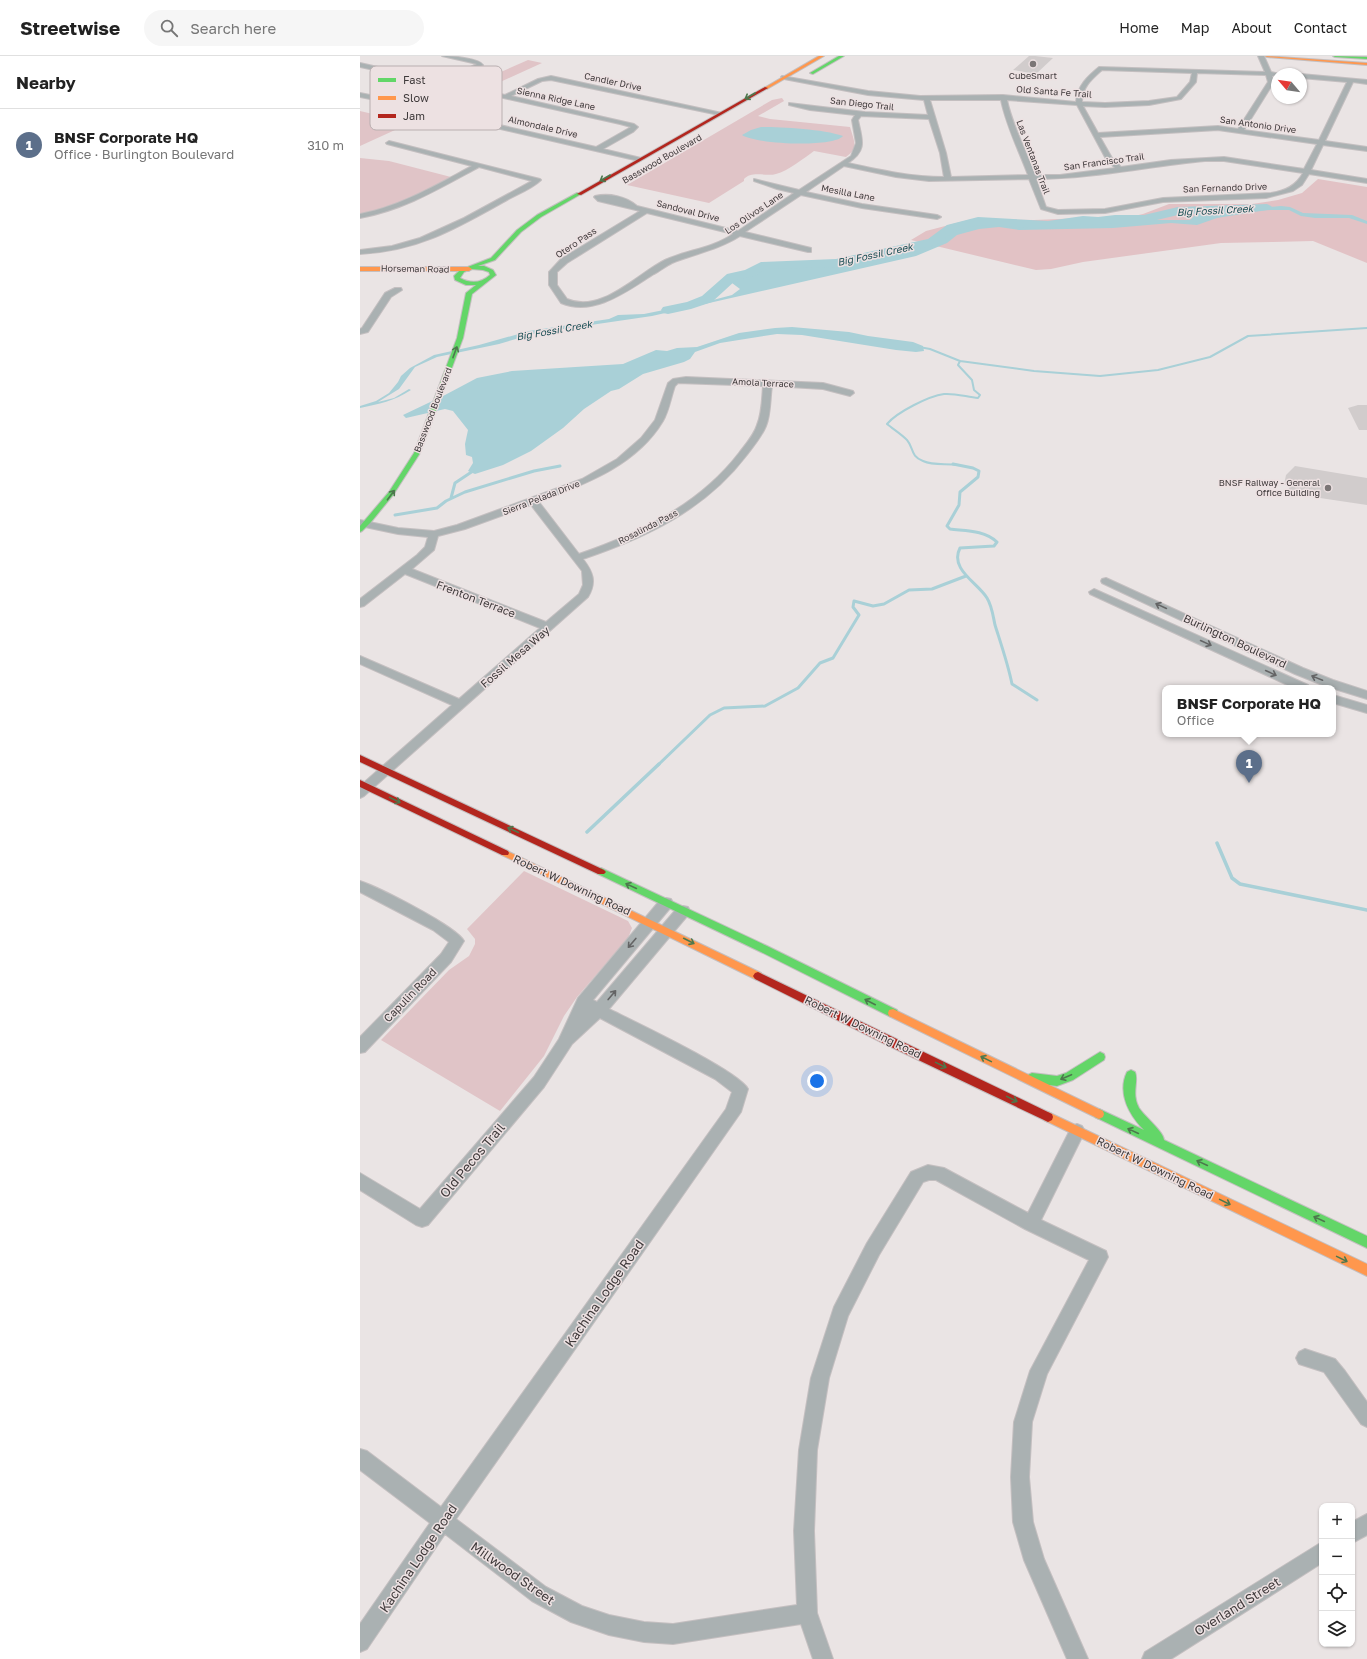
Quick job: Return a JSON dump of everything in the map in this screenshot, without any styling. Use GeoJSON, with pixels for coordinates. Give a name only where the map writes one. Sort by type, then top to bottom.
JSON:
{"type":"FeatureCollection","features":[{"type":"Feature","properties":{"kind":"main road","name":"Basswood Boulevard"},"geometry":{"type":"LineString","coordinates":[[471,268],[493,259],[515,235],[535,218],[822,56]]}},
{"type":"Feature","properties":{"kind":"main road"},"geometry":{"type":"LineString","coordinates":[[786,88],[842,56]]}},
{"type":"Feature","properties":{"kind":"main road"},"geometry":{"type":"LineString","coordinates":[[1267,56],[1367,64]]}},
{"type":"Feature","properties":{"kind":"main road"},"geometry":{"type":"LineString","coordinates":[[1335,56],[1367,58]]}},
{"type":"Feature","properties":{"kind":"main road"},"geometry":{"type":"LineString","coordinates":[[639,158],[657,162]]}},
{"type":"Feature","properties":{"kind":"main road","name":"Basswood Boulevard"},"geometry":{"type":"LineString","coordinates":[[594,199],[616,186]]}},
{"type":"Feature","properties":{"kind":"main road"},"geometry":{"type":"LineString","coordinates":[[458,280],[458,274],[471,268],[488,269],[493,273],[493,275],[500,267]]}},
{"type":"Feature","properties":{"kind":"main road","name":"Horseman Road"},"geometry":{"type":"LineString","coordinates":[[360,269],[430,270],[471,268]]}},
{"type":"Feature","properties":{"kind":"main road","name":"Horseman Road"},"geometry":{"type":"LineString","coordinates":[[360,276],[437,275],[450,277],[468,284],[484,282]]}},
{"type":"Feature","properties":{"kind":"main road","name":"Basswood Boulevard"},"geometry":{"type":"LineString","coordinates":[[362,526],[388,499],[406,474],[413,461],[423,428],[455,339],[465,318],[469,293],[493,275]]}},
{"type":"Feature","properties":{"kind":"main road","name":"Basswood Boulevard"},"geometry":{"type":"LineString","coordinates":[[455,339],[459,312],[458,280]]}},
{"type":"Feature","properties":{"kind":"main road","name":"Basswood Boulevard"},"geometry":{"type":"LineString","coordinates":[[410,444],[423,428]]}},
{"type":"Feature","properties":{"kind":"main road"},"geometry":{"type":"LineString","coordinates":[[360,758],[764,949],[1021,1077],[1367,1242]]}},
{"type":"Feature","properties":{"kind":"main road","name":"Robert W Downing Road"},"geometry":{"type":"LineString","coordinates":[[362,787],[668,930],[893,1042],[1367,1270]]}},
{"type":"Feature","properties":{"kind":"main road"},"geometry":{"type":"LineString","coordinates":[[1021,1077],[1057,1081],[1068,1077],[1100,1057]]}},
{"type":"Feature","properties":{"kind":"main road"},"geometry":{"type":"LineString","coordinates":[[1131,1075],[1128,1092],[1132,1104],[1140,1119],[1168,1148]]}},
{"type":"Feature","properties":{"kind":"street"},"geometry":{"type":"LineString","coordinates":[[445,56],[479,63],[480,65],[478,66]]}},
{"type":"Feature","properties":{"kind":"street"},"geometry":{"type":"LineString","coordinates":[[1240,131],[1271,82],[1261,56]]}},
{"type":"Feature","properties":{"kind":"street","name":"Sienna Ridge Lane"},"geometry":{"type":"LineString","coordinates":[[360,65],[370,67]]}},
{"type":"Feature","properties":{"kind":"street"},"geometry":{"type":"LineString","coordinates":[[1120,168],[1108,159],[1097,135],[1079,104],[1079,95],[1084,84],[1101,68],[1269,74]]}},
{"type":"Feature","properties":{"kind":"street","name":"Old Santa Fe Trail"},"geometry":{"type":"LineString","coordinates":[[788,74],[804,78],[866,87],[895,95],[926,98],[1003,98],[1079,104],[1126,104],[1173,100],[1179,98],[1186,92],[1193,82],[1195,71]]}},
{"type":"Feature","properties":{"kind":"street","name":"Old Santa Fe Trail"},"geometry":{"type":"LineString","coordinates":[[788,74],[860,91],[882,92]]}},
{"type":"Feature","properties":{"kind":"street"},"geometry":{"type":"LineString","coordinates":[[1307,76],[1367,82]]}},
{"type":"Feature","properties":{"kind":"street","name":"Candler Drive"},"geometry":{"type":"LineString","coordinates":[[505,97],[540,80],[551,78],[719,113]]}},
{"type":"Feature","properties":{"kind":"street","name":"San Fernando Drive"},"geometry":{"type":"LineString","coordinates":[[1058,212],[1105,211],[1163,200],[1266,196],[1279,194],[1293,188],[1300,183],[1351,80]]}},
{"type":"Feature","properties":{"kind":"street"},"geometry":{"type":"LineString","coordinates":[[860,91],[866,87]]}},
{"type":"Feature","properties":{"kind":"street"},"geometry":{"type":"LineString","coordinates":[[360,95],[370,97]]}},
{"type":"Feature","properties":{"kind":"street","name":"Sienna Ridge Lane"},"geometry":{"type":"LineString","coordinates":[[502,96],[632,125],[635,127],[631,131],[598,149]]}},
{"type":"Feature","properties":{"kind":"street"},"geometry":{"type":"LineString","coordinates":[[926,98],[943,153],[948,178]]}},
{"type":"Feature","properties":{"kind":"street","name":"Las Ventanas Trail"},"geometry":{"type":"LineString","coordinates":[[1003,98],[1007,116],[1043,208],[1058,212]]}},
{"type":"Feature","properties":{"kind":"street","name":"San Diego Trail"},"geometry":{"type":"LineString","coordinates":[[792,104],[804,107],[860,114],[900,117],[932,117]]}},
{"type":"Feature","properties":{"kind":"street","name":"Los Olivos Lane"},"geometry":{"type":"LineString","coordinates":[[571,304],[579,305],[596,302],[615,296],[668,262],[726,242],[853,157],[860,144],[855,120],[860,114]]}},
{"type":"Feature","properties":{"kind":"street","name":"Almondale Drive"},"geometry":{"type":"LineString","coordinates":[[502,127],[639,158]]}},
{"type":"Feature","properties":{"kind":"street","name":"San Antonio Drive"},"geometry":{"type":"LineString","coordinates":[[1097,135],[1218,128],[1367,149]]}},
{"type":"Feature","properties":{"kind":"street"},"geometry":{"type":"LineString","coordinates":[[360,252],[378,251],[422,241],[458,224],[538,180],[389,143]]}},
{"type":"Feature","properties":{"kind":"street","name":"San Francisco Trail"},"geometry":{"type":"LineString","coordinates":[[843,164],[896,175],[929,178],[1032,178],[1060,177],[1120,168],[1205,159],[1224,159],[1367,181]]}},
{"type":"Feature","properties":{"kind":"street"},"geometry":{"type":"LineString","coordinates":[[360,216],[396,207],[478,165]]}},
{"type":"Feature","properties":{"kind":"street","name":"Mesilla Lane"},"geometry":{"type":"LineString","coordinates":[[756,180],[780,188],[862,206],[937,217]]}},
{"type":"Feature","properties":{"kind":"street","name":"Sandoval Drive"},"geometry":{"type":"LineString","coordinates":[[594,199],[607,197],[634,207],[808,250]]}},
{"type":"Feature","properties":{"kind":"street","name":"Otero Pass"},"geometry":{"type":"LineString","coordinates":[[571,304],[564,301],[553,284],[553,272],[564,260],[646,210]]}},
{"type":"Feature","properties":{"kind":"street"},"geometry":{"type":"LineString","coordinates":[[360,332],[365,330],[388,295],[398,290]]}},
{"type":"Feature","properties":{"kind":"street","name":"Amola Terrace"},"geometry":{"type":"LineString","coordinates":[[676,381],[686,380],[823,386],[850,393]]}},
{"type":"Feature","properties":{"kind":"street","name":"Sierra Pelada Drive"},"geometry":{"type":"LineString","coordinates":[[362,526],[434,534],[461,527],[585,481],[620,461],[644,440],[659,420],[671,385],[676,381]]}},
{"type":"Feature","properties":{"kind":"street","name":"Rosalinda Pass"},"geometry":{"type":"LineString","coordinates":[[577,558],[628,540],[667,520],[697,499],[724,477],[744,453],[762,426],[768,383]]}},
{"type":"Feature","properties":{"kind":"street","name":"Fossil Mesa Way"},"geometry":{"type":"LineString","coordinates":[[362,787],[386,770],[584,595],[588,585],[586,571],[533,501]]}},
{"type":"Feature","properties":{"kind":"street"},"geometry":{"type":"LineString","coordinates":[[360,604],[421,557],[430,548],[434,534]]}},
{"type":"Feature","properties":{"kind":"street","name":"Frenton Terrace"},"geometry":{"type":"LineString","coordinates":[[404,570],[548,627]]}},
{"type":"Feature","properties":{"kind":"street","name":"Burlington Boulevard"},"geometry":{"type":"LineString","coordinates":[[1106,581],[1246,647],[1299,671],[1335,685]]}},
{"type":"Feature","properties":{"kind":"street","name":"Burlington Boulevard"},"geometry":{"type":"LineString","coordinates":[[1094,592],[1297,685]]}},
{"type":"Feature","properties":{"kind":"street"},"geometry":{"type":"LineString","coordinates":[[1163,623],[1176,613]]}},
{"type":"Feature","properties":{"kind":"street"},"geometry":{"type":"LineString","coordinates":[[1238,658],[1246,647]]}},
{"type":"Feature","properties":{"kind":"street"},"geometry":{"type":"LineString","coordinates":[[360,660],[460,704]]}},
{"type":"Feature","properties":{"kind":"street","name":"Burlington Boulevard"},"geometry":{"type":"LineString","coordinates":[[1336,685],[1367,695]]}},
{"type":"Feature","properties":{"kind":"street"},"geometry":{"type":"LineString","coordinates":[[1336,700],[1367,709]]}},
{"type":"Feature","properties":{"kind":"street","name":"Capulin Road"},"geometry":{"type":"LineString","coordinates":[[360,886],[438,926],[457,941],[446,958],[360,1047]]}},
{"type":"Feature","properties":{"kind":"street","name":"Old Pecos Trail"},"geometry":{"type":"LineString","coordinates":[[360,1181],[422,1219],[539,1082],[565,1043],[583,1002],[666,903]]}},
{"type":"Feature","properties":{"kind":"street","name":"Old Pecos Trail"},"geometry":{"type":"LineString","coordinates":[[565,1043],[598,1011],[683,911]]}},
{"type":"Feature","properties":{"kind":"street","name":"Kachina Lodge Road"},"geometry":{"type":"LineString","coordinates":[[360,1642],[442,1522],[733,1112],[740,1089],[720,1074],[583,1002]]}},
{"type":"Feature","properties":{"kind":"street"},"geometry":{"type":"LineString","coordinates":[[1031,1223],[1077,1131]]}},
{"type":"Feature","properties":{"kind":"street"},"geometry":{"type":"LineString","coordinates":[[823,1659],[807,1613],[804,1531],[808,1450],[820,1378],[840,1313],[873,1249],[917,1177],[928,1172],[938,1173],[1031,1223],[1100,1257],[1039,1371],[1023,1422],[1020,1478],[1023,1522],[1034,1560],[1078,1659]]}},
{"type":"Feature","properties":{"kind":"street"},"geometry":{"type":"LineString","coordinates":[[1305,1358],[1329,1365],[1367,1418]]}},
{"type":"Feature","properties":{"kind":"street","name":"Millwood Street"},"geometry":{"type":"LineString","coordinates":[[360,1458],[442,1522],[539,1594],[578,1615],[609,1625],[644,1632],[673,1634],[807,1613]]}},
{"type":"Feature","properties":{"kind":"street"},"geometry":{"type":"LineString","coordinates":[[1355,1532],[1367,1524]]}},
{"type":"Feature","properties":{"kind":"street","name":"Overland Street"},"geometry":{"type":"LineString","coordinates":[[1152,1659],[1319,1554]]}},
{"type":"Feature","properties":{"kind":"shaded area"},"geometry":{"type":"Polygon","coordinates":[[[528,60],[542,63],[502,81],[502,71],[528,60]]]}},
{"type":"Feature","properties":{"kind":"shaded area"},"geometry":{"type":"Polygon","coordinates":[[[782,98],[784,101],[758,116],[770,119],[850,127],[854,140],[854,147],[850,154],[846,157],[814,151],[796,164],[776,174],[755,174],[747,176],[744,181],[709,203],[627,185],[772,100],[782,98]]]}},
{"type":"Feature","properties":{"kind":"shaded area"},"geometry":{"type":"Polygon","coordinates":[[[360,111],[370,113],[370,130],[395,130],[360,146],[360,111]]]}},
{"type":"Feature","properties":{"kind":"shaded area"},"geometry":{"type":"Polygon","coordinates":[[[360,158],[389,161],[451,177],[396,204],[372,212],[360,214],[360,158]]]}},
{"type":"Feature","properties":{"kind":"shaded area"},"geometry":{"type":"Polygon","coordinates":[[[1318,179],[1367,187],[1367,263],[1313,241],[1221,243],[1036,270],[911,240],[926,231],[972,219],[1034,220],[1134,216],[1169,204],[1252,204],[1278,200],[1302,193],[1318,179]]]}},
{"type":"Feature","properties":{"kind":"shaded area"},"geometry":{"type":"Polygon","coordinates":[[[524,871],[628,921],[632,928],[628,938],[577,997],[564,1016],[544,1056],[500,1111],[381,1040],[449,970],[469,956],[475,944],[475,939],[467,929],[524,871]]]}},
{"type":"Feature","properties":{"kind":"water"},"geometry":{"type":"Polygon","coordinates":[[[761,127],[814,130],[843,136],[836,140],[825,142],[794,143],[762,141],[742,135],[761,127]]]}},
{"type":"Feature","properties":{"kind":"water"},"geometry":{"type":"Polygon","coordinates":[[[1281,206],[1290,207],[1303,213],[1352,215],[1367,221],[1367,224],[1349,218],[1315,218],[1301,216],[1289,210],[1267,210],[1217,218],[1197,225],[1171,223],[1113,228],[1019,230],[999,227],[979,229],[957,235],[947,243],[916,256],[652,316],[536,333],[499,344],[437,357],[415,367],[399,389],[378,402],[394,398],[409,389],[411,390],[405,394],[392,399],[380,403],[360,408],[360,406],[376,401],[389,393],[401,376],[410,368],[434,355],[479,345],[529,331],[609,319],[618,315],[644,314],[732,295],[740,289],[724,277],[757,274],[764,267],[843,261],[899,252],[938,242],[950,231],[978,222],[1046,226],[1089,222],[1114,223],[1141,220],[1190,220],[1197,213],[1281,206]]]}},
{"type":"Feature","properties":{"kind":"water"},"geometry":{"type":"Polygon","coordinates":[[[792,327],[849,332],[913,342],[923,346],[924,351],[916,352],[896,350],[802,335],[777,334],[720,343],[695,352],[690,359],[684,362],[643,374],[619,389],[611,391],[584,409],[563,428],[531,451],[503,465],[475,474],[468,471],[473,463],[472,457],[466,455],[465,444],[468,430],[453,411],[445,409],[406,418],[403,415],[477,378],[512,371],[623,364],[656,350],[667,351],[677,348],[697,347],[739,333],[792,327]]]}},
{"type":"Feature","properties":{"kind":"building","name":"CubeSmart"},"geometry":{"type":"Polygon","coordinates":[[[1029,56],[1053,58],[1036,74],[1013,70],[1029,56]]]}},
{"type":"Feature","properties":{"kind":"building"},"geometry":{"type":"Polygon","coordinates":[[[1358,405],[1367,405],[1367,430],[1359,430],[1348,408],[1358,405]]]}},
{"type":"Feature","properties":{"kind":"building","name":"BNSF Railway - General Office Building"},"geometry":{"type":"Polygon","coordinates":[[[1295,466],[1367,478],[1367,505],[1300,495],[1299,491],[1288,491],[1290,485],[1284,485],[1286,475],[1295,466]]]}},
{"type":"Feature","properties":{"kind":"waterway","name":"Big Fossil Creek"},"geometry":{"type":"LineString","coordinates":[[668,310],[691,305],[707,299],[732,277],[749,273],[765,265],[836,263],[932,242],[951,228],[978,221],[1048,225],[1083,220],[1098,221],[1115,219],[1144,219],[1178,211],[1267,208]]}},
{"type":"Feature","properties":{"kind":"waterway"},"geometry":{"type":"LineString","coordinates":[[960,361],[1034,371],[1100,376],[1158,370],[1210,357],[1248,336],[1367,328]]}},
{"type":"Feature","properties":{"kind":"waterway"},"geometry":{"type":"LineString","coordinates":[[919,347],[930,349],[960,361]]}},
{"type":"Feature","properties":{"kind":"waterway"},"geometry":{"type":"LineString","coordinates":[[958,465],[927,463],[919,459],[914,454],[907,440],[887,424],[905,410],[938,395],[952,394],[978,398],[980,395],[974,390],[972,380],[958,365],[960,361]]}},
{"type":"Feature","properties":{"kind":"waterway"},"geometry":{"type":"LineString","coordinates":[[953,464],[958,465]]}},
{"type":"Feature","properties":{"kind":"waterway"},"geometry":{"type":"LineString","coordinates":[[958,465],[973,468],[979,471],[978,477],[960,492],[959,505],[947,526],[950,529],[981,533],[997,542],[994,546],[960,548],[958,563],[961,569],[983,592],[989,601],[1012,684],[1037,700]]}},
{"type":"Feature","properties":{"kind":"waterway"},"geometry":{"type":"LineString","coordinates":[[395,515],[437,508],[446,501],[465,492],[534,471],[560,466]]}},
{"type":"Feature","properties":{"kind":"waterway"},"geometry":{"type":"LineString","coordinates":[[451,498],[455,483],[473,471]]}},
{"type":"Feature","properties":{"kind":"waterway"},"geometry":{"type":"LineString","coordinates":[[658,765],[710,715],[724,708],[765,706],[798,688],[820,663],[833,658],[859,615],[853,607],[854,601],[873,606],[884,604],[909,590],[932,589],[966,576]]}},
{"type":"Feature","properties":{"kind":"waterway"},"geometry":{"type":"LineString","coordinates":[[587,832],[659,764]]}},
{"type":"Feature","properties":{"kind":"waterway"},"geometry":{"type":"LineString","coordinates":[[1217,843],[1232,878],[1240,884],[1367,910]]}},
{"type":"Feature","properties":{"kind":"traffic: fast"},"geometry":{"type":"LineString","coordinates":[[812,73],[842,56]]}},
{"type":"Feature","properties":{"kind":"traffic: fast"},"geometry":{"type":"LineString","coordinates":[[1335,56],[1367,58]]}},
{"type":"Feature","properties":{"kind":"traffic: fast"},"geometry":{"type":"LineString","coordinates":[[473,268],[484,268],[491,271],[493,275],[485,281],[476,284],[462,282],[457,279],[457,276],[462,271],[493,259],[519,231],[539,216],[579,194]]}},
{"type":"Feature","properties":{"kind":"traffic: fast"},"geometry":{"type":"LineString","coordinates":[[360,530],[391,493],[405,474],[417,453],[460,338],[469,293],[484,282]]}},
{"type":"Feature","properties":{"kind":"traffic: fast"},"geometry":{"type":"LineString","coordinates":[[601,872],[764,949],[893,1013]]}},
{"type":"Feature","properties":{"kind":"traffic: fast"},"geometry":{"type":"LineString","coordinates":[[1032,1078],[1057,1081],[1069,1077],[1100,1057]]}},
{"type":"Feature","properties":{"kind":"traffic: fast"},"geometry":{"type":"LineString","coordinates":[[1131,1075],[1129,1095],[1134,1110],[1159,1138]]}},
{"type":"Feature","properties":{"kind":"traffic: fast"},"geometry":{"type":"LineString","coordinates":[[1099,1114],[1367,1242]]}},
{"type":"Feature","properties":{"kind":"traffic: slow"},"geometry":{"type":"LineString","coordinates":[[766,88],[822,56]]}},
{"type":"Feature","properties":{"kind":"traffic: slow"},"geometry":{"type":"LineString","coordinates":[[1267,56],[1367,64]]}},
{"type":"Feature","properties":{"kind":"traffic: slow"},"geometry":{"type":"LineString","coordinates":[[360,269],[469,269]]}},
{"type":"Feature","properties":{"kind":"traffic: slow"},"geometry":{"type":"LineString","coordinates":[[505,853],[758,976]]}},
{"type":"Feature","properties":{"kind":"traffic: slow"},"geometry":{"type":"LineString","coordinates":[[893,1013],[1099,1114]]}},
{"type":"Feature","properties":{"kind":"traffic: slow"},"geometry":{"type":"LineString","coordinates":[[1048,1117],[1367,1270]]}},
{"type":"Feature","properties":{"kind":"traffic: jam"},"geometry":{"type":"LineString","coordinates":[[579,194],[766,88]]}},
{"type":"Feature","properties":{"kind":"traffic: jam"},"geometry":{"type":"LineString","coordinates":[[360,758],[601,872]]}},
{"type":"Feature","properties":{"kind":"traffic: jam"},"geometry":{"type":"LineString","coordinates":[[360,783],[505,853]]}},
{"type":"Feature","properties":{"kind":"traffic: jam"},"geometry":{"type":"LineString","coordinates":[[758,976],[893,1043],[1048,1117]]}},
{"type":"Feature","properties":{"kind":"place","name":"CubeSmart"},"geometry":{"type":"Point","coordinates":[1033,64]}},
{"type":"Feature","properties":{"kind":"place","name":"BNSF Railway - General Office Building"},"geometry":{"type":"Point","coordinates":[1328,488]}},
{"type":"Feature","properties":{"kind":"place","name":"BNSF Corporate HQ"},"geometry":{"type":"Point","coordinates":[1249,783]}}]}
